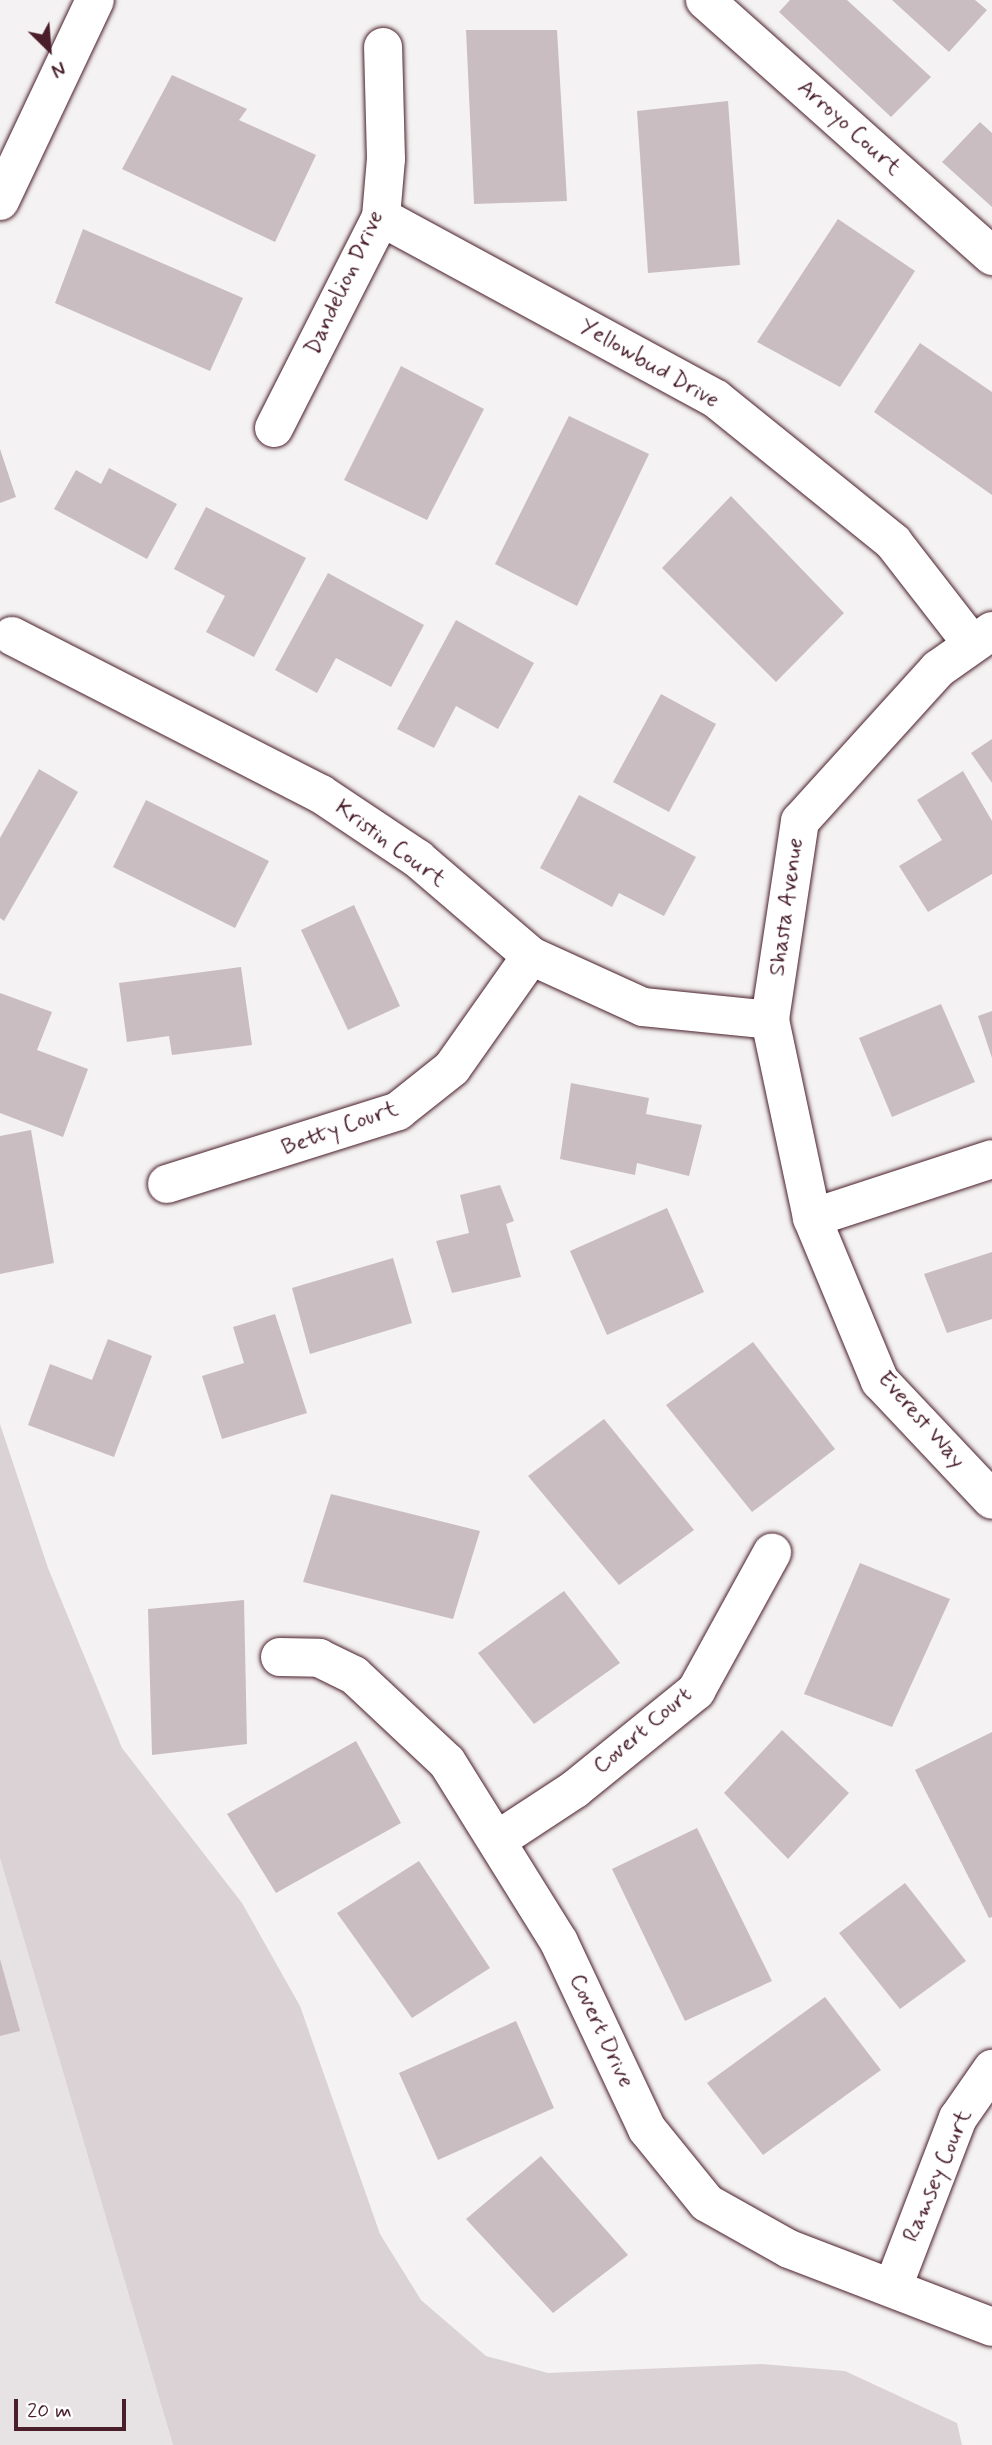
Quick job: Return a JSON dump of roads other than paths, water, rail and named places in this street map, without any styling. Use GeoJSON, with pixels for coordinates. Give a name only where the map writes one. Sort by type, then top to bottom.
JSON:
{"type":"FeatureCollection","features":[{"type":"Feature","properties":{"kind":"street"},"geometry":{"type":"LineString","coordinates":[[0,201],[95,0]]}},
{"type":"Feature","properties":{"kind":"street","name":"Arroyo Court"},"geometry":{"type":"LineString","coordinates":[[705,0],[992,256]]}},
{"type":"Feature","properties":{"kind":"street","name":"Dandelion Drive"},"geometry":{"type":"LineString","coordinates":[[274,428],[381,217],[386,159],[383,47]]}},
{"type":"Feature","properties":{"kind":"street","name":"Yellowbud Drive"},"geometry":{"type":"LineString","coordinates":[[381,217],[716,399],[893,542],[982,638]]}},
{"type":"Feature","properties":{"kind":"street","name":"Kristin Court"},"geometry":{"type":"LineString","coordinates":[[12,636],[321,794],[418,859],[531,956],[643,1007],[770,1020]]}},
{"type":"Feature","properties":{"kind":"street","name":"Shasta Avenue"},"geometry":{"type":"LineString","coordinates":[[812,1218],[770,1020],[800,821],[938,669],[982,638]]}},
{"type":"Feature","properties":{"kind":"street","name":"Betty Court"},"geometry":{"type":"LineString","coordinates":[[167,1184],[398,1111],[452,1068],[531,956]]}},
{"type":"Feature","properties":{"kind":"street"},"geometry":{"type":"LineString","coordinates":[[812,1218],[992,1159]]}},
{"type":"Feature","properties":{"kind":"street","name":"Everest Way"},"geometry":{"type":"LineString","coordinates":[[812,1218],[880,1381],[992,1500]]}},
{"type":"Feature","properties":{"kind":"street","name":"Covert Court"},"geometry":{"type":"LineString","coordinates":[[499,1839],[575,1789],[696,1690],[772,1553]]}},
{"type":"Feature","properties":{"kind":"street","name":"Covert Drive"},"geometry":{"type":"LineString","coordinates":[[280,1657],[319,1658],[354,1675],[447,1762],[499,1839],[559,1942],[647,2129],[706,2203],[789,2249],[992,2327]]}},
{"type":"Feature","properties":{"kind":"street","name":"Ramsey Court"},"geometry":{"type":"LineString","coordinates":[[893,2287],[958,2118],[992,2069]]}}]}
